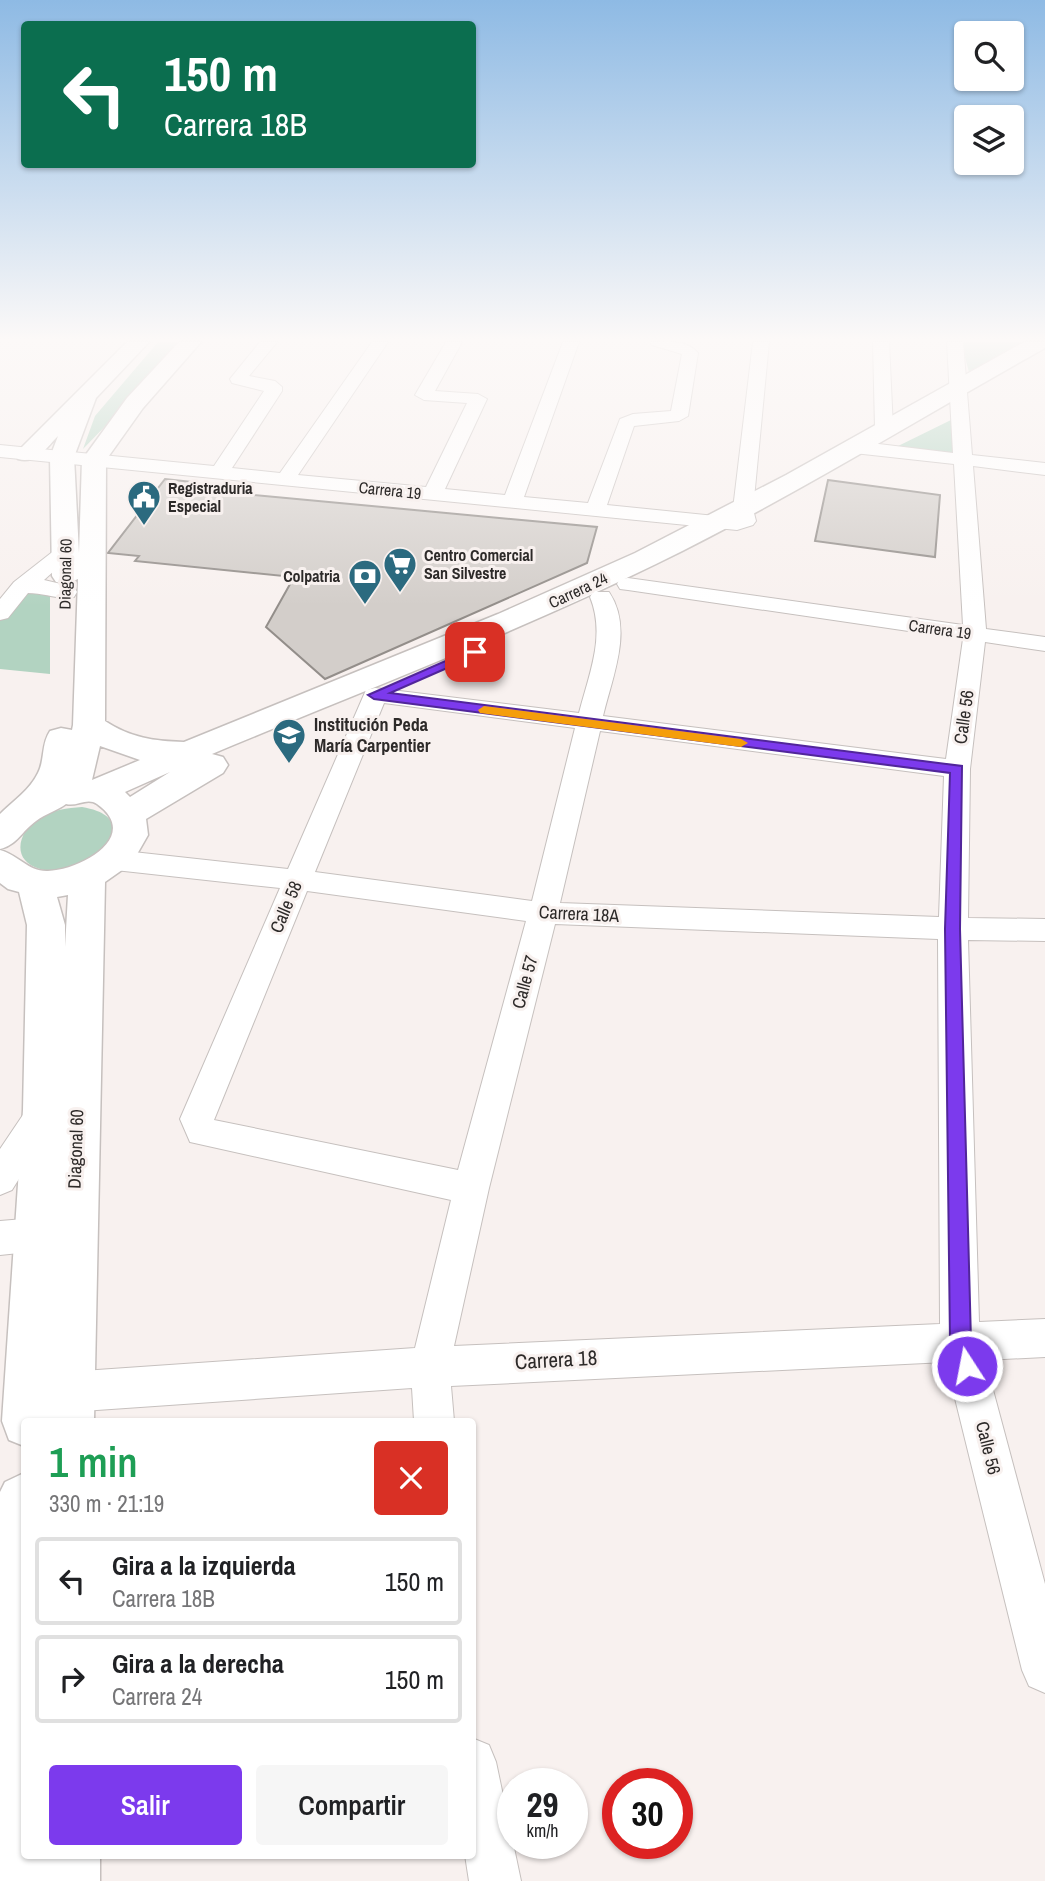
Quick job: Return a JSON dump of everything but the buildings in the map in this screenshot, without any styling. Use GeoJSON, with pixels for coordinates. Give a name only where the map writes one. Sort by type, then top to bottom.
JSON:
{"type":"FeatureCollection","features":[{"type":"Feature","properties":{"kind":"street"},"geometry":{"type":"LineString","coordinates":[[8,453],[40,430]]}},
{"type":"Feature","properties":{"kind":"street"},"geometry":{"type":"LineString","coordinates":[[62,457],[72,430]]}},
{"type":"Feature","properties":{"kind":"street"},"geometry":{"type":"LineString","coordinates":[[94,460],[116,430]]}},
{"type":"Feature","properties":{"kind":"street"},"geometry":{"type":"LineString","coordinates":[[219,473],[247,430]]}},
{"type":"Feature","properties":{"kind":"street"},"geometry":{"type":"LineString","coordinates":[[285,479],[319,430]]}},
{"type":"Feature","properties":{"kind":"street"},"geometry":{"type":"LineString","coordinates":[[433,494],[463,430]]}},
{"type":"Feature","properties":{"kind":"street"},"geometry":{"type":"LineString","coordinates":[[512,502],[539,430]]}},
{"type":"Feature","properties":{"kind":"street"},"geometry":{"type":"LineString","coordinates":[[595,510],[624,430]]}},
{"type":"Feature","properties":{"kind":"street"},"geometry":{"type":"LineString","coordinates":[[736,519],[749,430]]}},
{"type":"Feature","properties":{"kind":"street"},"geometry":{"type":"LineString","coordinates":[[874,430],[873,442],[962,459],[1045,469]]}},
{"type":"Feature","properties":{"kind":"street","name":"Carrera 24"},"geometry":{"type":"LineString","coordinates":[[129,814],[211,765],[628,584],[736,519],[895,430]]}},
{"type":"Feature","properties":{"kind":"street","name":"Calle 56"},"geometry":{"type":"LineString","coordinates":[[960,430],[975,635],[957,769],[953,929],[960,1341],[1045,1670]]}},
{"type":"Feature","properties":{"kind":"street","name":"Carrera 19"},"geometry":{"type":"LineString","coordinates":[[8,453],[595,510],[736,519]]}},
{"type":"Feature","properties":{"kind":"street","name":"Diagonal 60"},"geometry":{"type":"LineString","coordinates":[[0,837],[12,821],[30,807],[55,775],[61,744],[67,550],[62,457]]}},
{"type":"Feature","properties":{"kind":"street","name":"Diagonal 60"},"geometry":{"type":"LineString","coordinates":[[83,793],[89,725],[94,460]]}},
{"type":"Feature","properties":{"kind":"street","name":"Carrera 24"},"geometry":{"type":"LineString","coordinates":[[30,807],[50,798],[83,793],[519,617],[736,519]]}},
{"type":"Feature","properties":{"kind":"street"},"geometry":{"type":"LineString","coordinates":[[0,613],[22,587],[67,550]]}},
{"type":"Feature","properties":{"kind":"street","name":"Carrera 19"},"geometry":{"type":"LineString","coordinates":[[628,584],[1045,644]]}},
{"type":"Feature","properties":{"kind":"street"},"geometry":{"type":"LineString","coordinates":[[22,587],[45,586],[66,592]]}},
{"type":"Feature","properties":{"kind":"street","name":"Calle 57"},"geometry":{"type":"LineString","coordinates":[[434,1418],[430,1367],[471,1188],[543,913],[610,638],[608,614],[601,597]]}},
{"type":"Feature","properties":{"kind":"street"},"geometry":{"type":"LineString","coordinates":[[374,695],[957,769]]}},
{"type":"Feature","properties":{"kind":"street","name":"Calle 58"},"geometry":{"type":"LineString","coordinates":[[374,695],[197,1119],[202,1132],[471,1188]]}},
{"type":"Feature","properties":{"kind":"street"},"geometry":{"type":"LineString","coordinates":[[89,725],[103,736],[132,748],[166,754],[188,751]]}},
{"type":"Feature","properties":{"kind":"street"},"geometry":{"type":"LineString","coordinates":[[0,863],[19,880],[52,885],[101,868],[127,845],[132,830],[129,814],[113,799],[83,793]]}},
{"type":"Feature","properties":{"kind":"street","name":"Diagonal 60"},"geometry":{"type":"LineString","coordinates":[[68,1407],[101,868]]}},
{"type":"Feature","properties":{"kind":"street","name":"Carrera 18A"},"geometry":{"type":"LineString","coordinates":[[101,868],[298,880],[543,913],[953,929],[1045,930]]}},
{"type":"Feature","properties":{"kind":"street","name":"Diagonal 60"},"geometry":{"type":"LineString","coordinates":[[28,1418],[18,1241],[45,1110],[46,925],[36,884]]}},
{"type":"Feature","properties":{"kind":"street"},"geometry":{"type":"LineString","coordinates":[[0,1179],[45,1110]]}},
{"type":"Feature","properties":{"kind":"street","name":"Carrera 18"},"geometry":{"type":"LineString","coordinates":[[68,1407],[430,1367],[1045,1338]]}},
{"type":"Feature","properties":{"kind":"street"},"geometry":{"type":"LineString","coordinates":[[7,1881],[21,1568]]}},
{"type":"Feature","properties":{"kind":"street"},"geometry":{"type":"LineString","coordinates":[[476,1783],[495,1881]]}},
{"type":"Feature","properties":{"kind":"street"},"geometry":{"type":"LineString","coordinates":[[67,1859],[67,1881]]}},
{"type":"Feature","properties":{"kind":"green space"},"geometry":{"type":"Polygon","coordinates":[[[90,430],[102,430],[83,449],[90,430]]]}},
{"type":"Feature","properties":{"kind":"green space"},"geometry":{"type":"Polygon","coordinates":[[[931,430],[954,430],[957,453],[894,448],[931,430]]]}},
{"type":"Feature","properties":{"kind":"green space"},"geometry":{"type":"Polygon","coordinates":[[[27,591],[46,591],[50,596],[50,674],[0,669],[0,615],[27,591]]]}},
{"type":"Feature","properties":{"kind":"green space"},"geometry":{"type":"Polygon","coordinates":[[[82,807],[103,814],[112,823],[112,835],[105,847],[76,866],[58,870],[40,869],[24,859],[20,845],[32,823],[50,813],[82,807]]]}},
{"type":"Feature","properties":{"kind":"slow traffic"},"geometry":{"type":"LineString","coordinates":[[484,710],[741,743]]}},
{"type":"Feature","properties":{"kind":"place","name":"Registraduria Especial"},"geometry":{"type":"Point","coordinates":[144,527]}},
{"type":"Feature","properties":{"kind":"place","name":"Centro Comercial San Silvestre"},"geometry":{"type":"Point","coordinates":[400,594]}},
{"type":"Feature","properties":{"kind":"place","name":"Colpatria"},"geometry":{"type":"Point","coordinates":[365,606]}},
{"type":"Feature","properties":{"kind":"place","name":"Institución Peda María Carpentier"},"geometry":{"type":"Point","coordinates":[289,765]}},
{"type":"Feature","properties":{"kind":"route"},"geometry":{"type":"LineString","coordinates":[[475,652],[374,695],[957,769],[953,929],[960,1341],[967,1366]]}}]}
